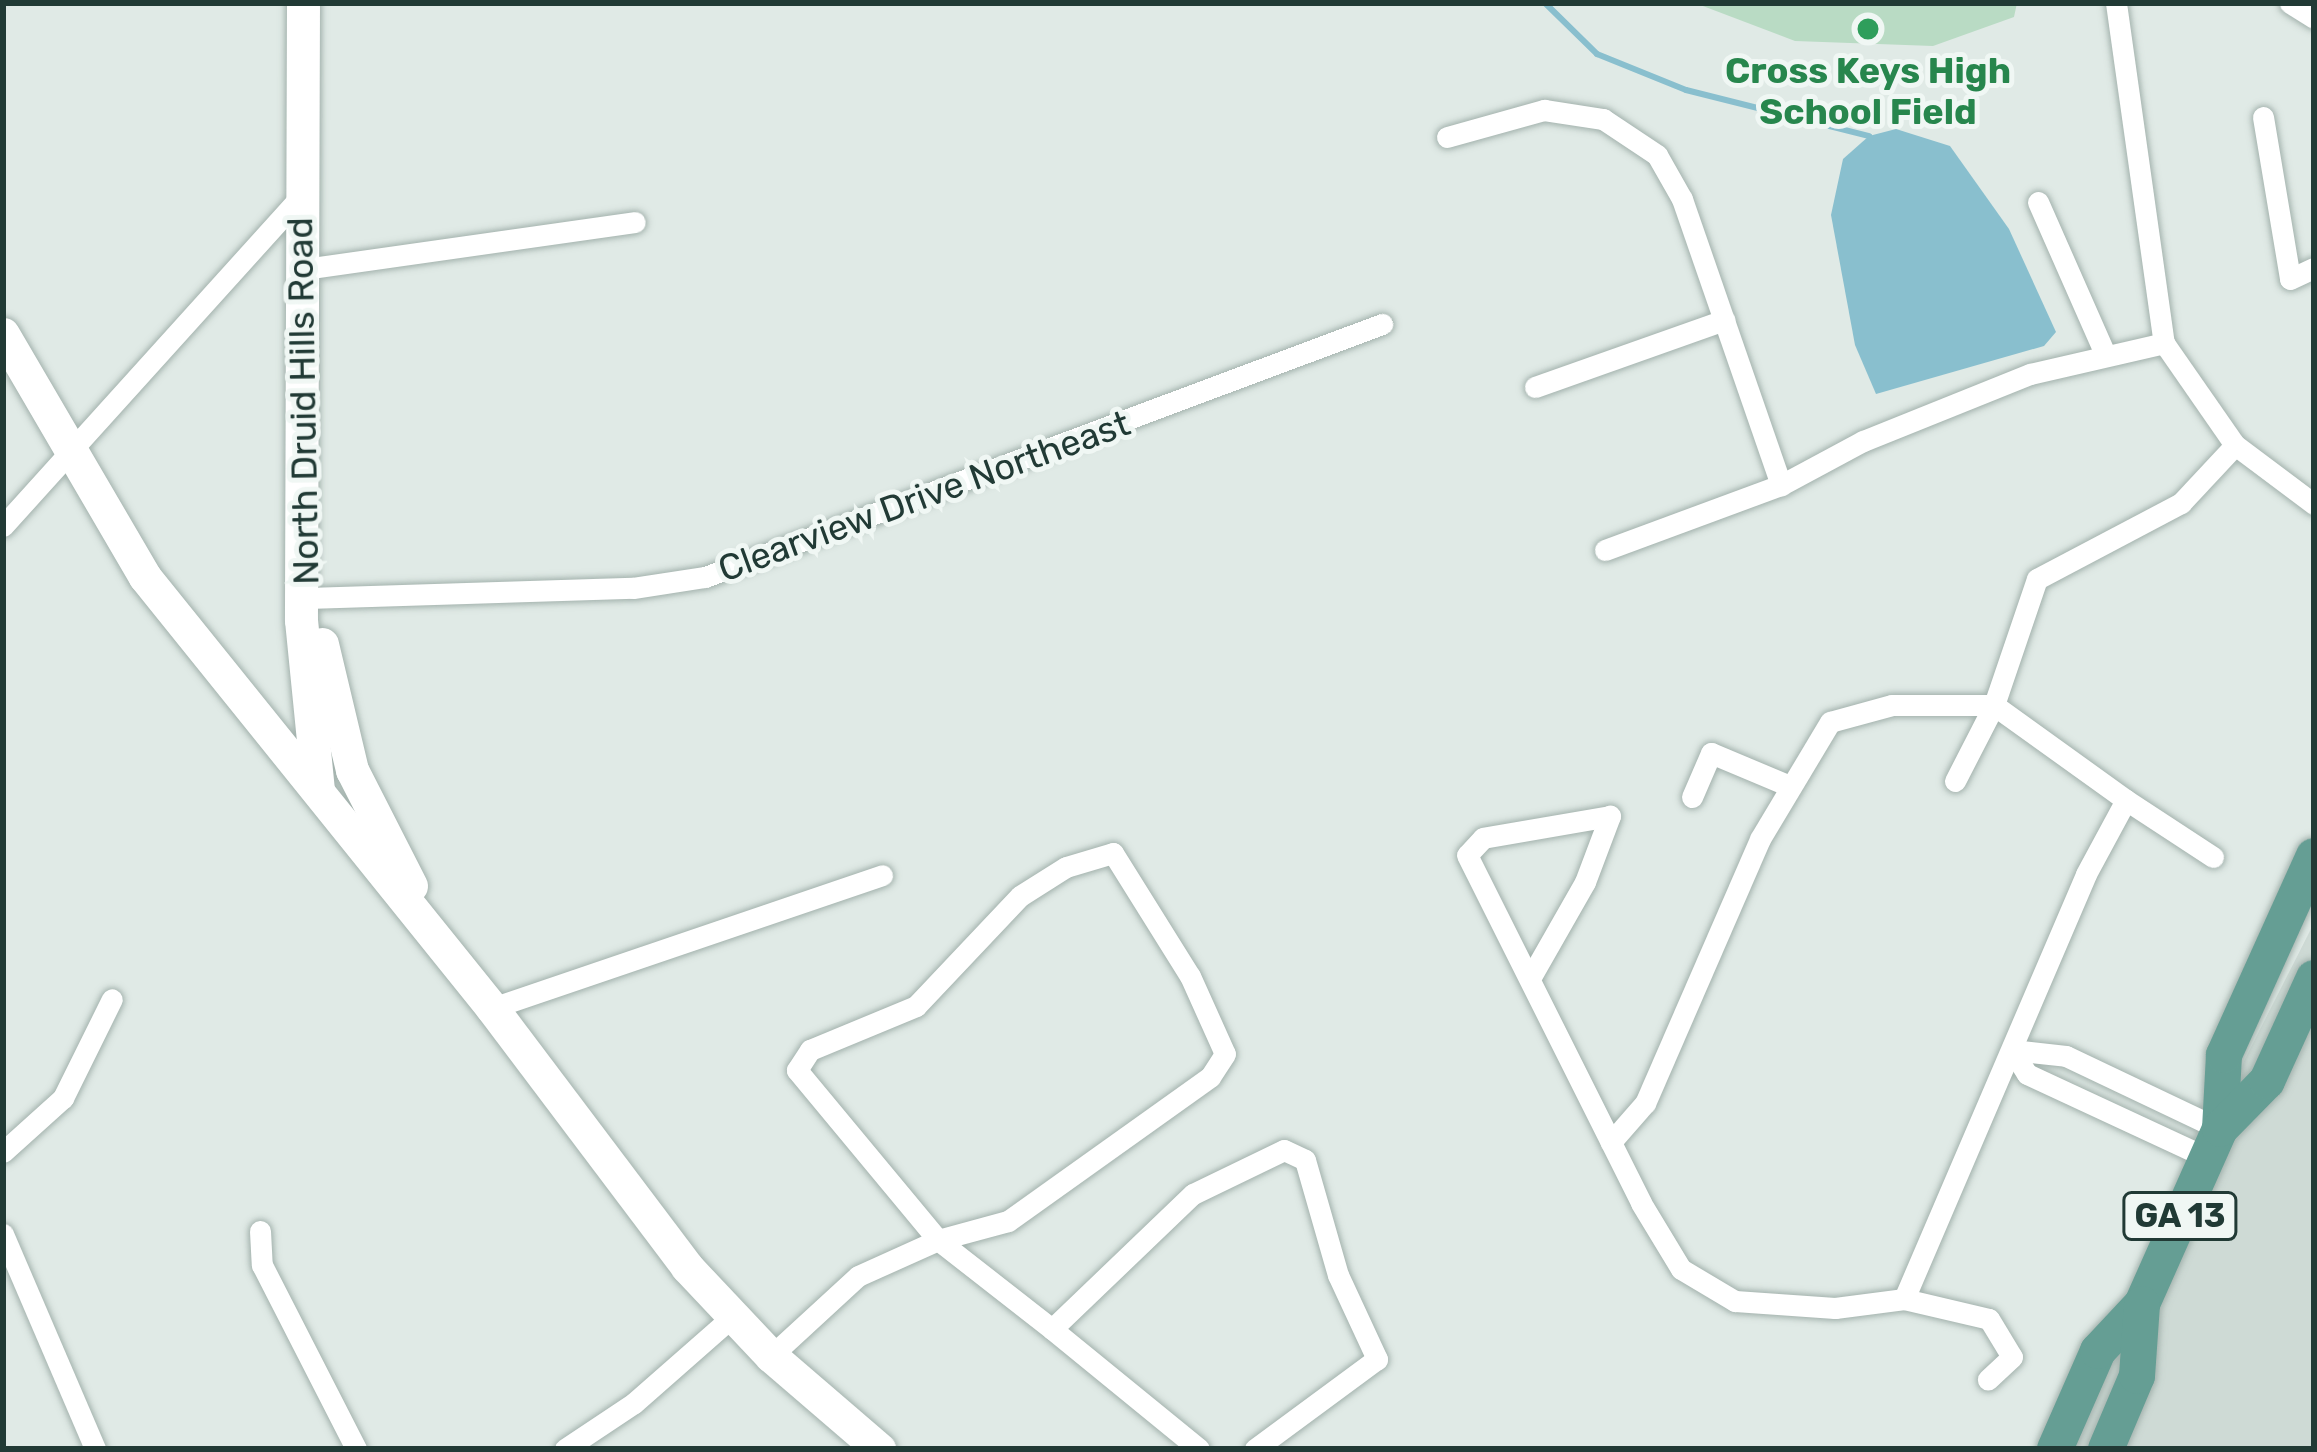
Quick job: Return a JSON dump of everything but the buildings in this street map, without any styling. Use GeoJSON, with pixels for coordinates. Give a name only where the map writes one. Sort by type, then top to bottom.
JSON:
{"type":"FeatureCollection","features":[{"type":"Feature","properties":{"kind":"main road","name":"North Druid Hills Road"},"geometry":{"type":"LineString","coordinates":[[303,3],[299,197],[304,269],[306,694],[320,796]]}},
{"type":"Feature","properties":{"kind":"main road"},"geometry":{"type":"LineString","coordinates":[[3,334],[145,577],[493,1008],[687,1267],[771,1356],[879,1449]]}},
{"type":"Feature","properties":{"kind":"main road"},"geometry":{"type":"LineString","coordinates":[[307,598],[319,619],[352,770],[441,946]]}},
{"type":"Feature","properties":{"kind":"main road","name":"GA 13"},"geometry":{"type":"LineString","coordinates":[[2055,1449],[2098,1351],[2142,1304],[2213,1143],[2224,1054],[2314,856]]}},
{"type":"Feature","properties":{"kind":"main road","name":"GA 13"},"geometry":{"type":"LineString","coordinates":[[2213,1143],[2266,1082],[2314,979]]}},
{"type":"Feature","properties":{"kind":"main road","name":"GA 13"},"geometry":{"type":"LineString","coordinates":[[2106,1449],[2137,1376],[2142,1304]]}},
{"type":"Feature","properties":{"kind":"street"},"geometry":{"type":"LineString","coordinates":[[2116,3],[2164,343],[2235,445],[2314,504]]}},
{"type":"Feature","properties":{"kind":"street"},"geometry":{"type":"LineString","coordinates":[[2290,3],[2314,18]]}},
{"type":"Feature","properties":{"kind":"street"},"geometry":{"type":"LineString","coordinates":[[1447,137],[1544,110],[1603,119],[1657,155],[1682,199],[1780,485]]}},
{"type":"Feature","properties":{"kind":"street"},"geometry":{"type":"LineString","coordinates":[[2263,117],[2290,279],[2314,268]]}},
{"type":"Feature","properties":{"kind":"street"},"geometry":{"type":"LineString","coordinates":[[3,526],[75,453],[299,197]]}},
{"type":"Feature","properties":{"kind":"street"},"geometry":{"type":"LineString","coordinates":[[2038,202],[2106,356]]}},
{"type":"Feature","properties":{"kind":"street"},"geometry":{"type":"LineString","coordinates":[[304,269],[635,221]]}},
{"type":"Feature","properties":{"kind":"street"},"geometry":{"type":"LineString","coordinates":[[1535,387],[1724,320]]}},
{"type":"Feature","properties":{"kind":"street","name":"Clearview Drive Northeast"},"geometry":{"type":"LineString","coordinates":[[307,598],[633,588],[705,577],[1382,324]]}},
{"type":"Feature","properties":{"kind":"street"},"geometry":{"type":"LineString","coordinates":[[1605,550],[1780,485],[1863,441],[2030,374],[2164,343]]}},
{"type":"Feature","properties":{"kind":"street"},"geometry":{"type":"LineString","coordinates":[[1955,781],[1994,705],[2038,579],[2082,550],[2134,534],[2181,503],[2235,445]]}},
{"type":"Feature","properties":{"kind":"street"},"geometry":{"type":"LineString","coordinates":[[1611,1142],[1645,1103],[1786,785],[1829,722],[1892,705],[1994,705],[2212,856]]}},
{"type":"Feature","properties":{"kind":"street"},"geometry":{"type":"LineString","coordinates":[[1692,797],[1711,753],[1786,785]]}},
{"type":"Feature","properties":{"kind":"street"},"geometry":{"type":"LineString","coordinates":[[1904,1299],[2126,800]]}},
{"type":"Feature","properties":{"kind":"street"},"geometry":{"type":"LineString","coordinates":[[1532,975],[1576,899],[1610,816],[1483,838],[1467,855],[1532,975],[1611,1142],[1682,1269],[1736,1301],[1835,1308],[1904,1299],[1989,1318],[2012,1357],[1988,1379]]}},
{"type":"Feature","properties":{"kind":"street"},"geometry":{"type":"LineString","coordinates":[[771,1356],[858,1276],[938,1240],[1008,1221],[1210,1078],[1225,1054],[1190,976],[1113,854],[1066,867],[1020,896],[916,1006],[810,1050],[797,1070],[938,1240],[1199,1449]]}},
{"type":"Feature","properties":{"kind":"street"},"geometry":{"type":"LineString","coordinates":[[493,1008],[882,875]]}},
{"type":"Feature","properties":{"kind":"street"},"geometry":{"type":"LineString","coordinates":[[3,1152],[63,1098],[112,999]]}},
{"type":"Feature","properties":{"kind":"street"},"geometry":{"type":"LineString","coordinates":[[2012,1050],[2036,1048],[2077,1078],[2213,1143]]}},
{"type":"Feature","properties":{"kind":"street"},"geometry":{"type":"LineString","coordinates":[[2012,1050],[2027,1074],[2077,1078],[2213,1143]]}},
{"type":"Feature","properties":{"kind":"street"},"geometry":{"type":"LineString","coordinates":[[1052,1329],[1193,1194],[1284,1150],[1305,1160],[1338,1275],[1377,1359],[1255,1449]]}},
{"type":"Feature","properties":{"kind":"street"},"geometry":{"type":"LineString","coordinates":[[260,1231],[262,1265],[356,1449]]}},
{"type":"Feature","properties":{"kind":"street"},"geometry":{"type":"LineString","coordinates":[[3,1234],[95,1449]]}},
{"type":"Feature","properties":{"kind":"street"},"geometry":{"type":"LineString","coordinates":[[565,1449],[634,1403],[733,1316]]}},
{"type":"Feature","properties":{"kind":"shaded area"},"geometry":{"type":"Polygon","coordinates":[[[2314,923],[2314,1449],[2073,1449],[2246,1057],[2314,923]]]}},
{"type":"Feature","properties":{"kind":"green space","name":"Cross Keys High School Field"},"geometry":{"type":"Polygon","coordinates":[[[1695,3],[2017,3],[2014,17],[1933,46],[1795,41],[1695,3]]]}},
{"type":"Feature","properties":{"kind":"water"},"geometry":{"type":"Polygon","coordinates":[[[1896,129],[1950,146],[2009,229],[2056,332],[2044,346],[1876,394],[1855,345],[1831,215],[1843,159],[1869,136],[1896,129]]]}},
{"type":"Feature","properties":{"kind":"waterway"},"geometry":{"type":"LineString","coordinates":[[1545,3],[1597,54],[1686,90],[1869,136]]}},
{"type":"Feature","properties":{"kind":"place","name":"Cross Keys High School Field"},"geometry":{"type":"Point","coordinates":[1868,29]}}]}
